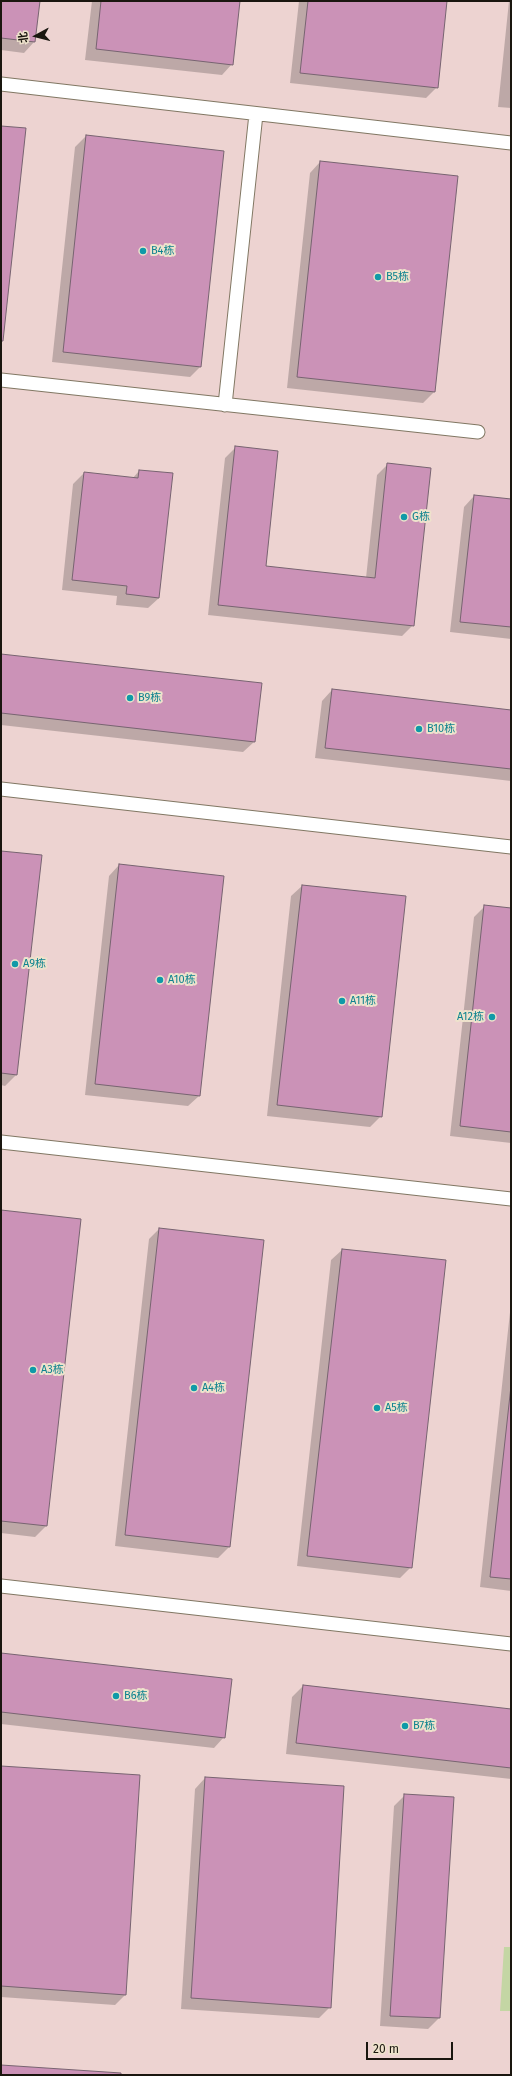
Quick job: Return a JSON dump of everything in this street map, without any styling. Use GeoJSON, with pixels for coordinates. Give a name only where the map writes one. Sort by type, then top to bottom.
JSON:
{"type":"FeatureCollection","features":[{"type":"Feature","properties":{"kind":"lane"},"geometry":{"type":"LineString","coordinates":[[1,84],[511,143]]}},
{"type":"Feature","properties":{"kind":"lane"},"geometry":{"type":"LineString","coordinates":[[225,405],[256,114]]}},
{"type":"Feature","properties":{"kind":"lane"},"geometry":{"type":"LineString","coordinates":[[1,380],[478,432]]}},
{"type":"Feature","properties":{"kind":"lane"},"geometry":{"type":"LineString","coordinates":[[1,789],[511,848]]}},
{"type":"Feature","properties":{"kind":"lane"},"geometry":{"type":"LineString","coordinates":[[1,1142],[511,1200]]}},
{"type":"Feature","properties":{"kind":"lane"},"geometry":{"type":"LineString","coordinates":[[1,1586],[511,1644]]}},
{"type":"Feature","properties":{"kind":"shaded area"},"geometry":{"type":"Polygon","coordinates":[[[1,1],[511,1],[511,2075],[1,2075],[1,1]]]}},
{"type":"Feature","properties":{"kind":"green space"},"geometry":{"type":"Polygon","coordinates":[[[504,1947],[511,1947],[511,2011],[500,2011],[504,1947]]]}},
{"type":"Feature","properties":{"kind":"building"},"geometry":{"type":"Polygon","coordinates":[[[1,1],[40,1],[35,42],[1,38],[1,1]]]}},
{"type":"Feature","properties":{"kind":"building"},"geometry":{"type":"Polygon","coordinates":[[[101,1],[240,1],[233,65],[96,49],[101,1]]]}},
{"type":"Feature","properties":{"kind":"building"},"geometry":{"type":"Polygon","coordinates":[[[308,1],[447,1],[438,88],[300,73],[308,1]]]}},
{"type":"Feature","properties":{"kind":"building"},"geometry":{"type":"Polygon","coordinates":[[[1,126],[26,128],[3,341],[1,341],[1,126]]]}},
{"type":"Feature","properties":{"kind":"building","name":"B4栋"},"geometry":{"type":"Polygon","coordinates":[[[86,135],[224,151],[201,367],[63,352],[86,135]]]}},
{"type":"Feature","properties":{"kind":"building","name":"B5栋"},"geometry":{"type":"Polygon","coordinates":[[[320,161],[458,176],[435,392],[297,377],[320,161]]]}},
{"type":"Feature","properties":{"kind":"building","name":"G栋"},"geometry":{"type":"Polygon","coordinates":[[[235,446],[278,451],[266,566],[375,578],[387,463],[431,468],[414,626],[218,605],[235,446]]]}},
{"type":"Feature","properties":{"kind":"building"},"geometry":{"type":"Polygon","coordinates":[[[139,470],[173,473],[159,598],[126,594],[127,586],[72,580],[84,472],[138,478],[139,470]]]}},
{"type":"Feature","properties":{"kind":"building"},"geometry":{"type":"Polygon","coordinates":[[[474,495],[511,499],[511,627],[460,622],[474,495]]]}},
{"type":"Feature","properties":{"kind":"building","name":"B9栋"},"geometry":{"type":"Polygon","coordinates":[[[1,654],[262,683],[255,742],[1,713],[1,654]]]}},
{"type":"Feature","properties":{"kind":"building","name":"B10栋"},"geometry":{"type":"Polygon","coordinates":[[[332,689],[511,710],[511,769],[325,748],[332,689]]]}},
{"type":"Feature","properties":{"kind":"building","name":"A9栋"},"geometry":{"type":"Polygon","coordinates":[[[1,851],[42,855],[17,1075],[1,1073],[1,851]]]}},
{"type":"Feature","properties":{"kind":"building","name":"A10栋"},"geometry":{"type":"Polygon","coordinates":[[[119,864],[224,876],[200,1096],[95,1084],[119,864]]]}},
{"type":"Feature","properties":{"kind":"building","name":"A11栋"},"geometry":{"type":"Polygon","coordinates":[[[302,885],[406,896],[382,1117],[277,1105],[302,885]]]}},
{"type":"Feature","properties":{"kind":"building","name":"A12栋"},"geometry":{"type":"Polygon","coordinates":[[[484,905],[511,908],[511,1132],[460,1126],[484,905]]]}},
{"type":"Feature","properties":{"kind":"building","name":"A3栋"},"geometry":{"type":"Polygon","coordinates":[[[1,1210],[81,1219],[47,1526],[1,1521],[1,1210]]]}},
{"type":"Feature","properties":{"kind":"building","name":"A4栋"},"geometry":{"type":"Polygon","coordinates":[[[159,1228],[264,1240],[230,1547],[125,1535],[159,1228]]]}},
{"type":"Feature","properties":{"kind":"building","name":"A5栋"},"geometry":{"type":"Polygon","coordinates":[[[342,1249],[446,1260],[412,1568],[307,1556],[342,1249]]]}},
{"type":"Feature","properties":{"kind":"building"},"geometry":{"type":"Polygon","coordinates":[[[511,1386],[511,1579],[490,1577],[511,1386]]]}},
{"type":"Feature","properties":{"kind":"building","name":"B6栋"},"geometry":{"type":"Polygon","coordinates":[[[1,1653],[232,1679],[225,1738],[1,1712],[1,1653]]]}},
{"type":"Feature","properties":{"kind":"building","name":"B7栋"},"geometry":{"type":"Polygon","coordinates":[[[303,1685],[511,1709],[511,1768],[296,1743],[303,1685]]]}},
{"type":"Feature","properties":{"kind":"building"},"geometry":{"type":"Polygon","coordinates":[[[1,1766],[140,1775],[126,1995],[1,1986],[1,1766]]]}},
{"type":"Feature","properties":{"kind":"building"},"geometry":{"type":"Polygon","coordinates":[[[205,1777],[344,1786],[331,2008],[191,1998],[205,1777]]]}},
{"type":"Feature","properties":{"kind":"building"},"geometry":{"type":"Polygon","coordinates":[[[404,1794],[454,1797],[440,2018],[390,2016],[404,1794]]]}},
{"type":"Feature","properties":{"kind":"building"},"geometry":{"type":"Polygon","coordinates":[[[1,2065],[121,2073],[121,2075],[1,2075],[1,2065]]]}},
{"type":"Feature","properties":{"kind":"place","name":"B4栋"},"geometry":{"type":"Point","coordinates":[143,251]}},
{"type":"Feature","properties":{"kind":"place","name":"B5栋"},"geometry":{"type":"Point","coordinates":[378,277]}},
{"type":"Feature","properties":{"kind":"place","name":"G栋"},"geometry":{"type":"Point","coordinates":[404,517]}},
{"type":"Feature","properties":{"kind":"place","name":"B9栋"},"geometry":{"type":"Point","coordinates":[130,698]}},
{"type":"Feature","properties":{"kind":"place","name":"B10栋"},"geometry":{"type":"Point","coordinates":[419,729]}},
{"type":"Feature","properties":{"kind":"place","name":"A9栋"},"geometry":{"type":"Point","coordinates":[15,964]}},
{"type":"Feature","properties":{"kind":"place","name":"A10栋"},"geometry":{"type":"Point","coordinates":[160,980]}},
{"type":"Feature","properties":{"kind":"place","name":"A11栋"},"geometry":{"type":"Point","coordinates":[342,1001]}},
{"type":"Feature","properties":{"kind":"place","name":"A12栋"},"geometry":{"type":"Point","coordinates":[492,1017]}},
{"type":"Feature","properties":{"kind":"place","name":"A3栋"},"geometry":{"type":"Point","coordinates":[33,1370]}},
{"type":"Feature","properties":{"kind":"place","name":"A4栋"},"geometry":{"type":"Point","coordinates":[194,1388]}},
{"type":"Feature","properties":{"kind":"place","name":"A5栋"},"geometry":{"type":"Point","coordinates":[377,1408]}},
{"type":"Feature","properties":{"kind":"place","name":"B6栋"},"geometry":{"type":"Point","coordinates":[116,1696]}},
{"type":"Feature","properties":{"kind":"place","name":"B7栋"},"geometry":{"type":"Point","coordinates":[405,1726]}}]}
